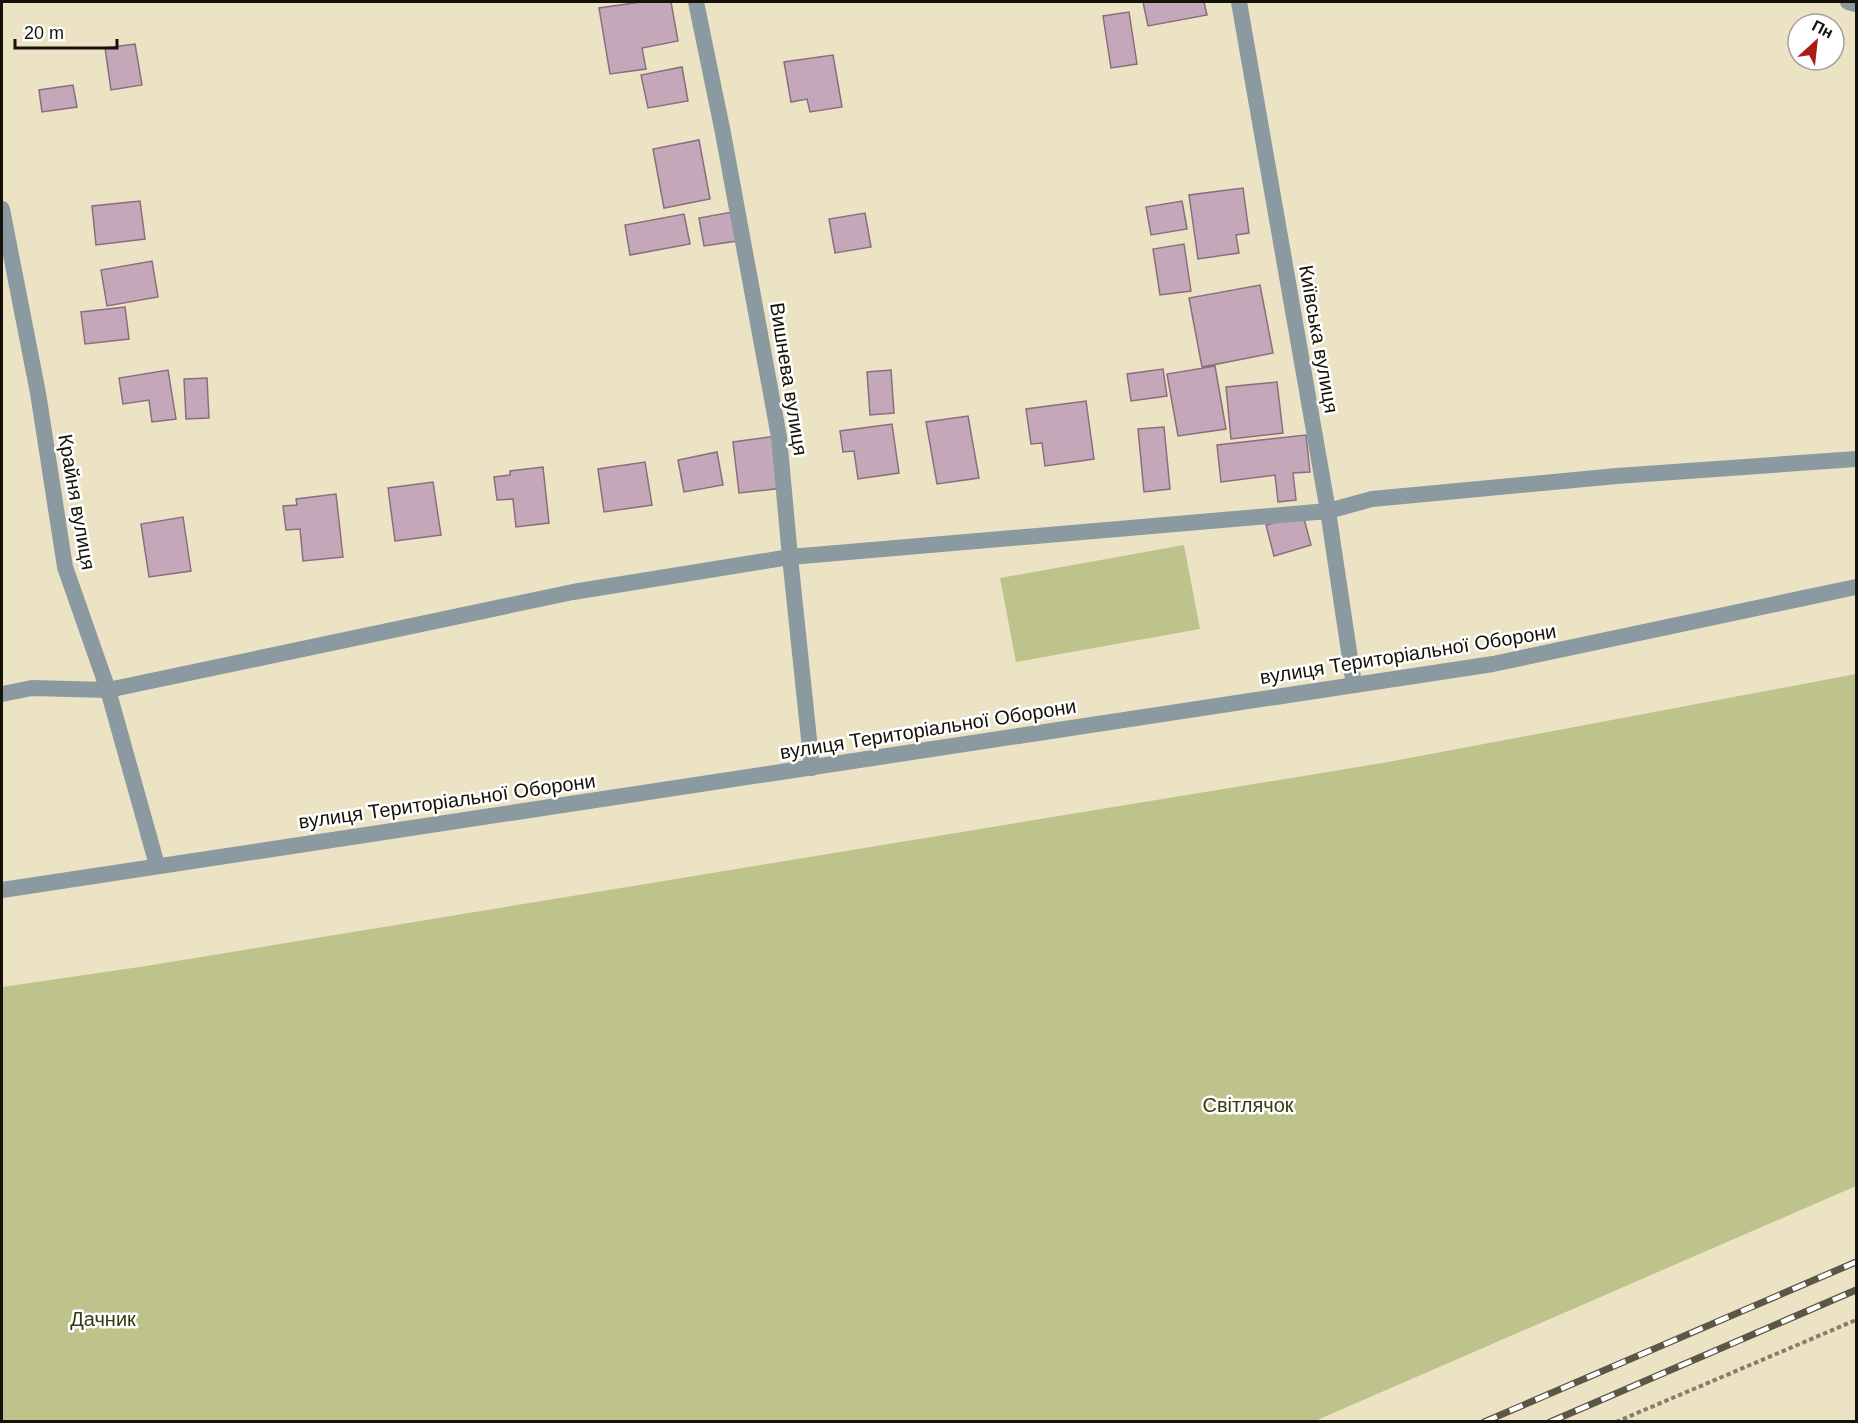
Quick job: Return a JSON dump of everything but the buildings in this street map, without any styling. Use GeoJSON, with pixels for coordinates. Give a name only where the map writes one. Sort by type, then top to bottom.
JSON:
{"type":"FeatureCollection","features":[{"type":"Feature","properties":{"kind":"street","name":"Вишнева вулиця"},"geometry":{"type":"LineString","coordinates":[[696,2],[723,133],[779,438],[812,768]]}},
{"type":"Feature","properties":{"kind":"street","name":"Київська вулиця"},"geometry":{"type":"LineString","coordinates":[[1239,2],[1328,511],[1354,686]]}},
{"type":"Feature","properties":{"kind":"street"},"geometry":{"type":"LineString","coordinates":[[1848,2],[1857,4]]}},
{"type":"Feature","properties":{"kind":"street","name":"Крайня вулиця"},"geometry":{"type":"LineString","coordinates":[[2,209],[38,393],[65,567],[108,690],[157,865]]}},
{"type":"Feature","properties":{"kind":"street"},"geometry":{"type":"LineString","coordinates":[[2,694],[32,688],[108,690],[573,592],[790,557],[1328,511],[1372,499],[1617,476],[1857,459]]}},
{"type":"Feature","properties":{"kind":"street","name":"вулиця Територіальної Оборони"},"geometry":{"type":"LineString","coordinates":[[2,890],[1493,664],[1857,587]]}},
{"type":"Feature","properties":{"kind":"path"},"geometry":{"type":"LineString","coordinates":[[1616,1422],[1857,1320]]}},
{"type":"Feature","properties":{"kind":"green space"},"geometry":{"type":"Polygon","coordinates":[[[1184,545],[1200,629],[1016,662],[1000,578],[1184,545]]]}},
{"type":"Feature","properties":{"kind":"green space","name":"Світлячок"},"geometry":{"type":"Polygon","coordinates":[[[1856,674],[1856,1186],[1315,1421],[2,1421],[2,987],[146,966],[1388,762],[1856,674]]]}},
{"type":"Feature","properties":{"kind":"railway"},"geometry":{"type":"LineString","coordinates":[[1484,1422],[1856,1262]]}},
{"type":"Feature","properties":{"kind":"railway"},"geometry":{"type":"LineString","coordinates":[[1550,1422],[1856,1290]]}},
{"type":"Feature","properties":{"kind":"park label","name":"Дачник"},"geometry":{"type":"Point","coordinates":[103,1319]}}]}
